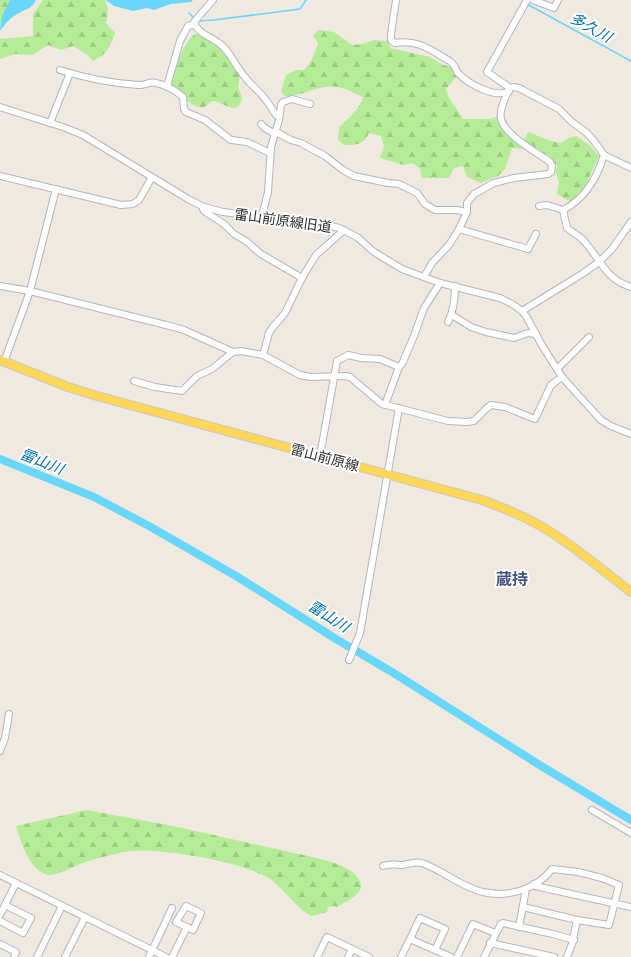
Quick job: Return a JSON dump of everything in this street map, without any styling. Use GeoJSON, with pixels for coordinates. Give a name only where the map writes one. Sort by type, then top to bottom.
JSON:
{"type":"FeatureCollection","features":[{"type":"Feature","properties":{"kind":"main road","name":"雷山前原線"},"geometry":{"type":"LineString","coordinates":[[2,361],[68,387],[97,396],[482,500],[515,513],[554,534],[631,592]]}},
{"type":"Feature","properties":{"kind":"street"},"geometry":{"type":"LineString","coordinates":[[167,86],[180,41],[188,26],[195,21],[213,0]]}},
{"type":"Feature","properties":{"kind":"street"},"geometry":{"type":"LineString","coordinates":[[396,0],[391,34],[391,40],[395,43],[408,41],[416,43],[452,63],[457,72],[463,78],[480,88],[497,93],[514,87],[520,88],[560,109],[572,122],[587,133],[604,155],[631,168]]}},
{"type":"Feature","properties":{"kind":"street"},"geometry":{"type":"LineString","coordinates":[[509,90],[487,72],[527,0]]}},
{"type":"Feature","properties":{"kind":"street"},"geometry":{"type":"LineString","coordinates":[[534,0],[554,8],[558,0]]}},
{"type":"Feature","properties":{"kind":"street"},"geometry":{"type":"LineString","coordinates":[[195,21],[200,31],[226,49],[246,78],[262,94],[276,115],[279,115]]}},
{"type":"Feature","properties":{"kind":"street"},"geometry":{"type":"LineString","coordinates":[[60,70],[85,78],[116,83],[143,85],[154,82],[167,86],[183,97],[184,109],[186,112],[205,120],[231,140],[247,142],[270,153]]}},
{"type":"Feature","properties":{"kind":"street"},"geometry":{"type":"LineString","coordinates":[[50,123],[70,73]]}},
{"type":"Feature","properties":{"kind":"street"},"geometry":{"type":"LineString","coordinates":[[424,276],[432,263],[448,245],[459,229],[467,212],[467,203],[471,197],[486,186],[504,180],[548,174],[552,170],[550,162],[513,136],[503,124],[501,117],[502,108],[504,99],[509,90]]}},
{"type":"Feature","properties":{"kind":"street"},"geometry":{"type":"LineString","coordinates":[[262,216],[268,192],[270,153],[276,133],[281,105],[283,102],[292,99],[310,104]]}},
{"type":"Feature","properties":{"kind":"street","name":"雷山前原線旧道"},"geometry":{"type":"LineString","coordinates":[[0,107],[71,129],[193,202],[204,207],[223,212],[319,223],[344,230],[356,237],[374,252],[402,269],[440,283],[500,298],[512,304],[522,311],[562,377],[601,420],[611,426],[630,433]]}},
{"type":"Feature","properties":{"kind":"street"},"geometry":{"type":"LineString","coordinates":[[261,124],[276,133],[301,143],[325,156],[343,170],[354,176],[399,184],[411,189],[422,199],[425,204],[435,210],[456,210],[467,212]]}},
{"type":"Feature","properties":{"kind":"street"},"geometry":{"type":"LineString","coordinates":[[539,206],[547,205],[563,210],[571,206],[582,196],[593,181],[604,155]]}},
{"type":"Feature","properties":{"kind":"street"},"geometry":{"type":"LineString","coordinates":[[0,176],[114,204],[127,205],[136,203],[139,200],[152,177]]}},
{"type":"Feature","properties":{"kind":"street"},"geometry":{"type":"LineString","coordinates":[[2,361],[30,291],[56,190]]}},
{"type":"Feature","properties":{"kind":"street"},"geometry":{"type":"LineString","coordinates":[[204,207],[204,211],[224,224],[234,234],[246,241],[261,254],[302,278]]}},
{"type":"Feature","properties":{"kind":"street"},"geometry":{"type":"LineString","coordinates":[[563,210],[567,228],[583,240],[599,262],[615,280],[631,287]]}},
{"type":"Feature","properties":{"kind":"street"},"geometry":{"type":"LineString","coordinates":[[522,311],[599,262],[612,249],[631,222]]}},
{"type":"Feature","properties":{"kind":"street"},"geometry":{"type":"LineString","coordinates":[[459,229],[528,249],[536,234]]}},
{"type":"Feature","properties":{"kind":"street"},"geometry":{"type":"LineString","coordinates":[[263,355],[269,333],[285,313],[302,278],[316,255],[344,230]]}},
{"type":"Feature","properties":{"kind":"street"},"geometry":{"type":"LineString","coordinates":[[385,405],[424,308],[440,283]]}},
{"type":"Feature","properties":{"kind":"street"},"geometry":{"type":"LineString","coordinates":[[0,286],[30,291],[184,330],[233,352],[242,351],[263,355],[300,376],[346,376],[382,404],[448,421],[471,422],[478,418],[487,408],[491,406],[505,407],[535,419],[551,384],[562,377]]}},
{"type":"Feature","properties":{"kind":"street"},"geometry":{"type":"LineString","coordinates":[[448,322],[452,315],[455,298],[455,286]]}},
{"type":"Feature","properties":{"kind":"street"},"geometry":{"type":"LineString","coordinates":[[452,315],[471,326],[486,332],[514,338],[528,333],[536,334]]}},
{"type":"Feature","properties":{"kind":"street"},"geometry":{"type":"LineString","coordinates":[[557,369],[590,337]]}},
{"type":"Feature","properties":{"kind":"street"},"geometry":{"type":"LineString","coordinates":[[134,381],[155,387],[182,390],[197,376],[212,369],[233,352]]}},
{"type":"Feature","properties":{"kind":"street"},"geometry":{"type":"LineString","coordinates":[[320,456],[337,361],[348,355],[361,358],[380,359],[399,367]]}},
{"type":"Feature","properties":{"kind":"street"},"geometry":{"type":"LineString","coordinates":[[349,660],[358,640],[399,408]]}},
{"type":"Feature","properties":{"kind":"street"},"geometry":{"type":"LineString","coordinates":[[0,751],[5,738],[9,714]]}},
{"type":"Feature","properties":{"kind":"street"},"geometry":{"type":"LineString","coordinates":[[592,810],[631,833]]}},
{"type":"Feature","properties":{"kind":"street"},"geometry":{"type":"LineString","coordinates":[[383,866],[391,863],[399,865],[420,862],[483,892],[508,893],[526,889],[548,875],[552,869],[572,871],[602,878],[619,885],[609,925],[577,920],[523,907]]}},
{"type":"Feature","properties":{"kind":"street"},"geometry":{"type":"LineString","coordinates":[[0,875],[166,957]]}},
{"type":"Feature","properties":{"kind":"street"},"geometry":{"type":"LineString","coordinates":[[0,915],[16,883]]}},
{"type":"Feature","properties":{"kind":"street"},"geometry":{"type":"LineString","coordinates":[[534,884],[535,886],[631,907]]}},
{"type":"Feature","properties":{"kind":"street"},"geometry":{"type":"LineString","coordinates":[[519,927],[526,889]]}},
{"type":"Feature","properties":{"kind":"street"},"geometry":{"type":"LineString","coordinates":[[0,921],[23,933],[31,918],[5,904]]}},
{"type":"Feature","properties":{"kind":"street"},"geometry":{"type":"LineString","coordinates":[[37,957],[62,906]]}},
{"type":"Feature","properties":{"kind":"street"},"geometry":{"type":"LineString","coordinates":[[149,957],[172,908]]}},
{"type":"Feature","properties":{"kind":"street"},"geometry":{"type":"LineString","coordinates":[[64,957],[85,917]]}},
{"type":"Feature","properties":{"kind":"street"},"geometry":{"type":"LineString","coordinates":[[401,957],[420,918],[445,929],[435,950]]}},
{"type":"Feature","properties":{"kind":"street"},"geometry":{"type":"LineString","coordinates":[[567,957],[574,940],[577,920]]}},
{"type":"Feature","properties":{"kind":"street"},"geometry":{"type":"LineString","coordinates":[[484,957],[495,933],[503,923],[574,940]]}},
{"type":"Feature","properties":{"kind":"street"},"geometry":{"type":"LineString","coordinates":[[457,957],[473,924],[495,933]]}},
{"type":"Feature","properties":{"kind":"street"},"geometry":{"type":"LineString","coordinates":[[172,957],[187,927]]}},
{"type":"Feature","properties":{"kind":"street"},"geometry":{"type":"LineString","coordinates":[[319,956],[327,937],[361,955],[369,957]]}},
{"type":"Feature","properties":{"kind":"street"},"geometry":{"type":"LineString","coordinates":[[410,940],[451,957]]}},
{"type":"Feature","properties":{"kind":"street"},"geometry":{"type":"LineString","coordinates":[[490,943],[554,957]]}},
{"type":"Feature","properties":{"kind":"street"},"geometry":{"type":"LineString","coordinates":[[0,944],[16,952],[14,957]]}},
{"type":"Feature","properties":{"kind":"street"},"geometry":{"type":"LineString","coordinates":[[348,957],[352,949]]}},
{"type":"Feature","properties":{"kind":"green space"},"geometry":{"type":"Polygon","coordinates":[[[0,0],[12,0],[0,29],[0,0]]]}},
{"type":"Feature","properties":{"kind":"green space"},"geometry":{"type":"Polygon","coordinates":[[[43,0],[105,0],[108,9],[106,23],[115,33],[107,50],[102,56],[93,61],[86,54],[73,46],[61,50],[48,45],[32,55],[15,54],[0,59],[0,39],[33,36],[33,14],[43,0]]]}},
{"type":"Feature","properties":{"kind":"green space"},"geometry":{"type":"Polygon","coordinates":[[[318,30],[334,32],[352,45],[363,44],[374,40],[388,41],[390,48],[430,57],[443,65],[452,67],[457,76],[446,89],[463,119],[489,119],[497,117],[504,132],[525,149],[512,148],[505,169],[498,176],[481,183],[467,177],[463,166],[454,168],[449,178],[422,178],[420,169],[413,163],[403,165],[380,158],[384,146],[381,136],[369,133],[367,137],[359,144],[344,145],[338,140],[339,127],[357,109],[363,97],[337,87],[323,87],[291,96],[285,96],[281,92],[286,75],[296,70],[304,70],[311,61],[318,43],[313,36],[318,30]]]}},
{"type":"Feature","properties":{"kind":"green space"},"geometry":{"type":"Polygon","coordinates":[[[195,34],[199,34],[222,44],[240,74],[238,87],[242,98],[237,107],[230,107],[214,101],[204,107],[195,106],[181,96],[171,84],[179,57],[187,43],[195,34]]]}},
{"type":"Feature","properties":{"kind":"green space"},"geometry":{"type":"Polygon","coordinates":[[[528,132],[548,140],[561,143],[576,136],[588,144],[599,156],[585,186],[571,202],[557,194],[559,182],[555,171],[558,166],[550,157],[524,140],[528,132]]]}},
{"type":"Feature","properties":{"kind":"green space"},"geometry":{"type":"Polygon","coordinates":[[[87,810],[173,826],[321,859],[347,868],[357,876],[361,888],[354,897],[337,907],[328,907],[327,912],[313,916],[302,910],[267,877],[254,871],[217,860],[197,856],[156,851],[124,852],[80,864],[52,875],[45,874],[38,870],[24,849],[16,826],[87,810]]]}},
{"type":"Feature","properties":{"kind":"water"},"geometry":{"type":"Polygon","coordinates":[[[10,0],[36,0],[31,7],[16,15],[6,23],[0,31],[2,16],[10,0]]]}},
{"type":"Feature","properties":{"kind":"water"},"geometry":{"type":"Polygon","coordinates":[[[106,0],[193,0],[191,2],[171,4],[154,10],[147,8],[133,11],[114,6],[106,0]]]}},
{"type":"Feature","properties":{"kind":"waterway","name":"多久川"},"geometry":{"type":"LineString","coordinates":[[198,21],[300,9],[306,0]]}},
{"type":"Feature","properties":{"kind":"waterway","name":"多久川"},"geometry":{"type":"LineString","coordinates":[[527,4],[631,61]]}},
{"type":"Feature","properties":{"kind":"waterway","name":"多久川"},"geometry":{"type":"LineString","coordinates":[[189,13],[195,19]]}},
{"type":"Feature","properties":{"kind":"waterway","name":"雷山川"},"geometry":{"type":"LineString","coordinates":[[0,459],[94,497],[149,526],[236,576],[538,764],[631,820]]}},
{"type":"Feature","properties":{"kind":"district","name":"蔵持"},"geometry":{"type":"Point","coordinates":[512,579]}}]}
